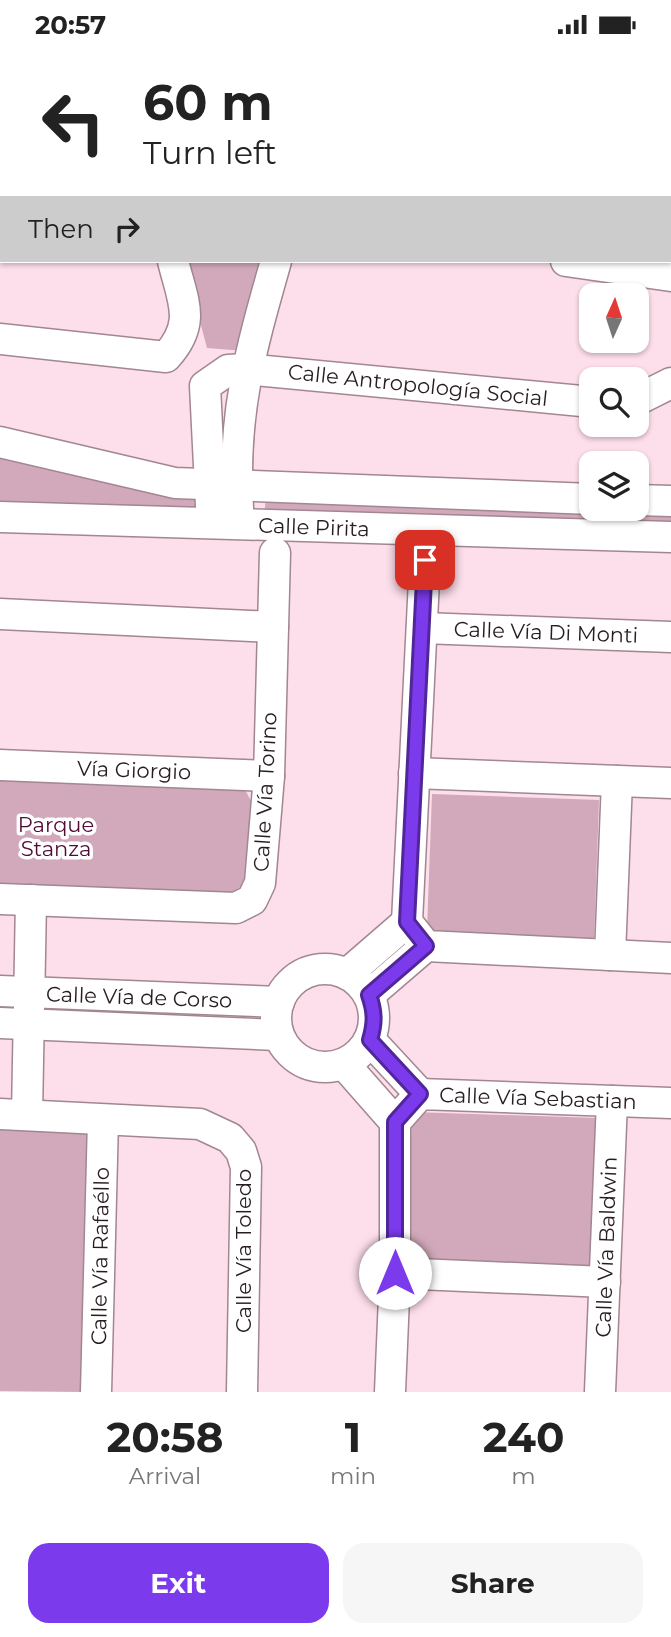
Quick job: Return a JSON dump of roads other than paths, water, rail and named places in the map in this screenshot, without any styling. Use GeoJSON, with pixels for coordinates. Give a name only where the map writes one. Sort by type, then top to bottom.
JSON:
{"type":"FeatureCollection","features":[{"type":"Feature","properties":{"kind":"street"},"geometry":{"type":"LineString","coordinates":[[0,339],[166,357],[179,342],[187,326],[173,263]]}},
{"type":"Feature","properties":{"kind":"street"},"geometry":{"type":"LineString","coordinates":[[226,524],[224,487],[205,386],[228,370],[245,369],[275,263]]}},
{"type":"Feature","properties":{"kind":"street"},"geometry":{"type":"LineString","coordinates":[[580,263],[671,276]]}},
{"type":"Feature","properties":{"kind":"street","name":"Calle Antropología Social"},"geometry":{"type":"LineString","coordinates":[[245,369],[579,401]]}},
{"type":"Feature","properties":{"kind":"street","name":"Calle Pirita"},"geometry":{"type":"LineString","coordinates":[[0,442],[125,474],[224,487],[579,499]]}},
{"type":"Feature","properties":{"kind":"street"},"geometry":{"type":"LineString","coordinates":[[649,500],[671,501]]}},
{"type":"Feature","properties":{"kind":"street","name":"Calle Pirita"},"geometry":{"type":"LineString","coordinates":[[0,517],[671,537]]}},
{"type":"Feature","properties":{"kind":"street","name":"Calle Vía Torino"},"geometry":{"type":"LineString","coordinates":[[0,899],[236,908],[252,900],[260,883],[268,776],[275,553]]}},
{"type":"Feature","properties":{"kind":"street"},"geometry":{"type":"LineString","coordinates":[[425,560],[407,922],[426,946]]}},
{"type":"Feature","properties":{"kind":"street"},"geometry":{"type":"LineString","coordinates":[[0,614],[273,628]]}},
{"type":"Feature","properties":{"kind":"street","name":"Calle Vía Di Monti"},"geometry":{"type":"LineString","coordinates":[[422,628],[671,637]]}},
{"type":"Feature","properties":{"kind":"street","name":"Vía Giorgio"},"geometry":{"type":"LineString","coordinates":[[0,765],[268,776]]}},
{"type":"Feature","properties":{"kind":"street"},"geometry":{"type":"LineString","coordinates":[[414,773],[671,783]]}},
{"type":"Feature","properties":{"kind":"street"},"geometry":{"type":"LineString","coordinates":[[610,955],[617,781]]}},
{"type":"Feature","properties":{"kind":"street"},"geometry":{"type":"LineString","coordinates":[[13,1115],[15,992],[31,900]]}},
{"type":"Feature","properties":{"kind":"street"},"geometry":{"type":"LineString","coordinates":[[347,974],[407,922]]}},
{"type":"Feature","properties":{"kind":"street"},"geometry":{"type":"LineString","coordinates":[[369,995],[426,946],[671,958]]}},
{"type":"Feature","properties":{"kind":"street"},"geometry":{"type":"LineString","coordinates":[[332,969],[347,974],[369,995],[374,1010],[370,1040],[362,1051],[344,1064],[316,1067],[299,1060],[277,1035],[279,1002],[290,983],[303,974],[332,969]]}},
{"type":"Feature","properties":{"kind":"street","name":"Calle Vía de Corso"},"geometry":{"type":"LineString","coordinates":[[15,992],[279,1002]]}},
{"type":"Feature","properties":{"kind":"street","name":"Calle Vía de Corso"},"geometry":{"type":"LineString","coordinates":[[14,1024],[277,1035]]}},
{"type":"Feature","properties":{"kind":"street"},"geometry":{"type":"LineString","coordinates":[[370,1040],[420,1094]]}},
{"type":"Feature","properties":{"kind":"street"},"geometry":{"type":"LineString","coordinates":[[344,1064],[395,1122],[395,1273],[390,1392]]}},
{"type":"Feature","properties":{"kind":"street","name":"Calle Vía Sebastian"},"geometry":{"type":"LineString","coordinates":[[395,1122],[420,1094],[671,1103]]}},
{"type":"Feature","properties":{"kind":"street","name":"Calle Vía Baldwin"},"geometry":{"type":"LineString","coordinates":[[600,1392],[612,1101]]}},
{"type":"Feature","properties":{"kind":"street","name":"Calle Vía Toledo"},"geometry":{"type":"LineString","coordinates":[[13,1115],[200,1124],[230,1138],[241,1151],[246,1167],[242,1392]]}},
{"type":"Feature","properties":{"kind":"street","name":"Calle Vía Rafaéllo"},"geometry":{"type":"LineString","coordinates":[[96,1392],[103,1120]]}},
{"type":"Feature","properties":{"kind":"street"},"geometry":{"type":"LineString","coordinates":[[395,1273],[605,1282]]}},
{"type":"Feature","properties":{"kind":"park label","name":"Parque Stanza"},"geometry":{"type":"Point","coordinates":[56,836]}}]}
